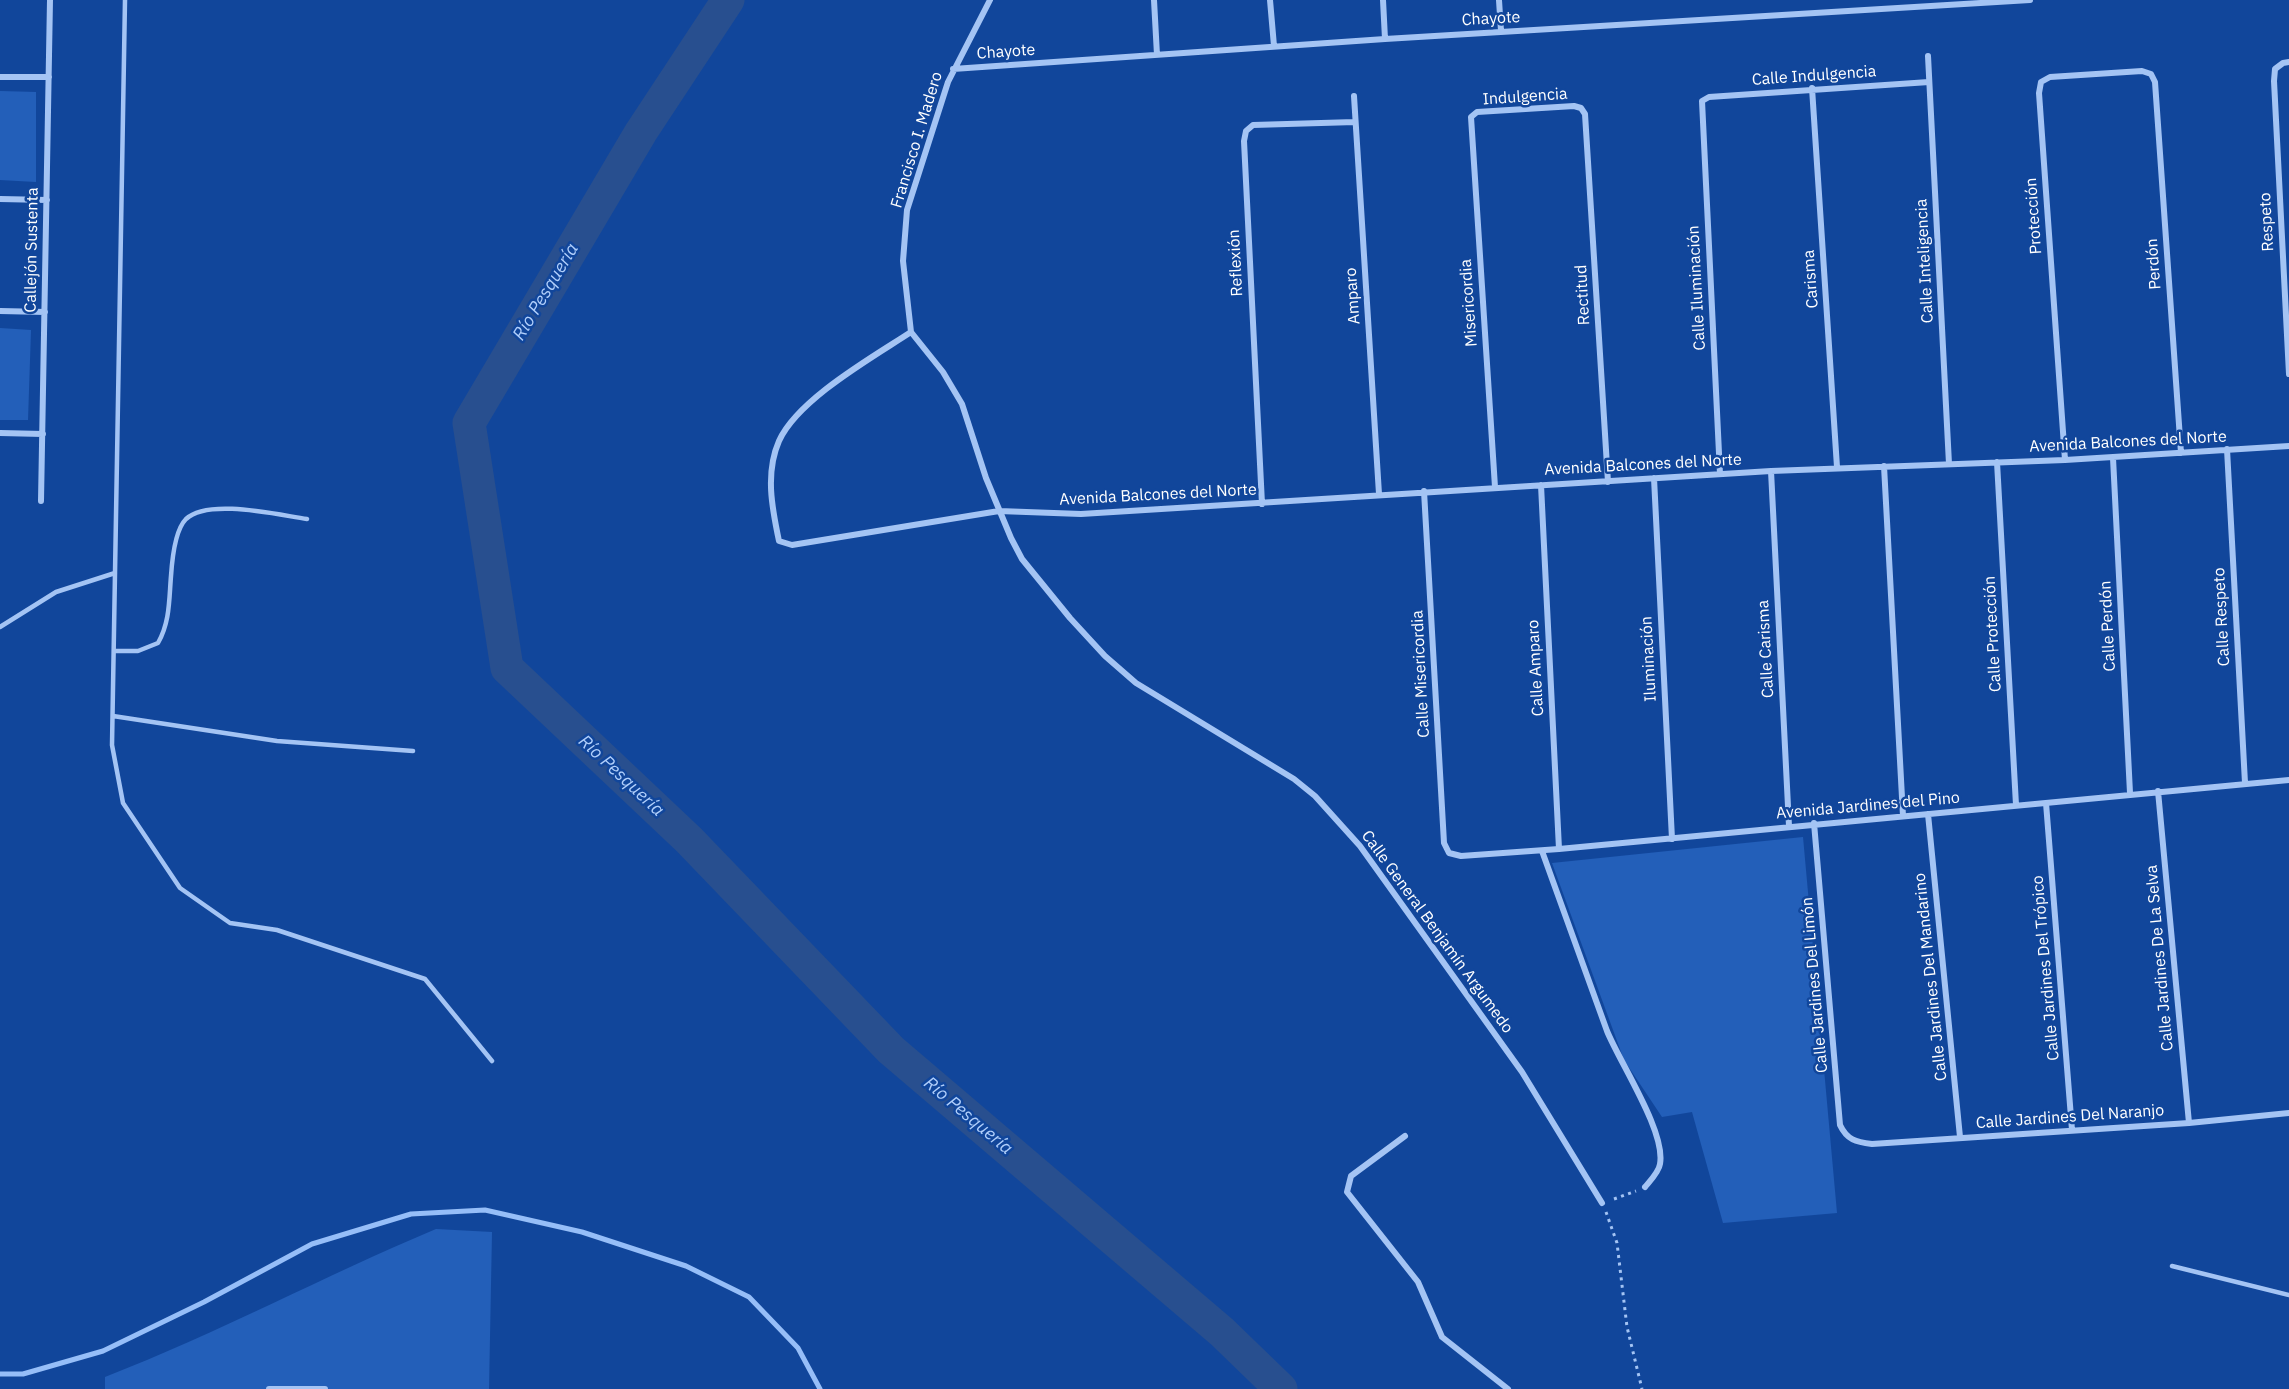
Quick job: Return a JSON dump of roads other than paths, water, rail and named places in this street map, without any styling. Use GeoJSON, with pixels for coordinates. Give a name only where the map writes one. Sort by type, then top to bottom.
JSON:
{"type":"FeatureCollection","features":[{"type":"Feature","properties":{"kind":"street","name":"Callejón Sustenta"},"geometry":{"type":"LineString","coordinates":[[41,501],[51,0]]}},
{"type":"Feature","properties":{"kind":"street","name":"Francisco I. Madero"},"geometry":{"type":"LineString","coordinates":[[911,332],[903,261],[907,210],[953,69],[990,0]]}},
{"type":"Feature","properties":{"kind":"street"},"geometry":{"type":"LineString","coordinates":[[1154,0],[1157,55]]}},
{"type":"Feature","properties":{"kind":"street"},"geometry":{"type":"LineString","coordinates":[[1270,0],[1274,46]]}},
{"type":"Feature","properties":{"kind":"street"},"geometry":{"type":"LineString","coordinates":[[1383,0],[1386,39]]}},
{"type":"Feature","properties":{"kind":"street"},"geometry":{"type":"LineString","coordinates":[[1499,0],[1501,31]]}},
{"type":"Feature","properties":{"kind":"street"},"geometry":{"type":"LineString","coordinates":[[1882,0],[1883,10]]}},
{"type":"Feature","properties":{"kind":"street","name":"Chayote"},"geometry":{"type":"LineString","coordinates":[[953,69],[1501,31],[2030,0]]}},
{"type":"Feature","properties":{"kind":"street","name":"Calle Inteligencia"},"geometry":{"type":"LineString","coordinates":[[1928,56],[1949,464]]}},
{"type":"Feature","properties":{"kind":"street","name":"Respeto"},"geometry":{"type":"LineString","coordinates":[[2289,62],[2275,69],[2289,374]]}},
{"type":"Feature","properties":{"kind":"street","name":"Protección"},"geometry":{"type":"LineString","coordinates":[[2065,460],[2039,93],[2041,82],[2050,77],[2142,72],[2151,74]]}},
{"type":"Feature","properties":{"kind":"street","name":"Perdón"},"geometry":{"type":"LineString","coordinates":[[2151,74],[2155,82],[2181,453]]}},
{"type":"Feature","properties":{"kind":"street"},"geometry":{"type":"LineString","coordinates":[[0,76],[49,77]]}},
{"type":"Feature","properties":{"kind":"street","name":"Calle Indulgencia"},"geometry":{"type":"LineString","coordinates":[[1702,101],[1709,97],[1812,88],[1929,82]]}},
{"type":"Feature","properties":{"kind":"street","name":"Carisma"},"geometry":{"type":"LineString","coordinates":[[1812,88],[1837,467]]}},
{"type":"Feature","properties":{"kind":"street","name":"Amparo"},"geometry":{"type":"LineString","coordinates":[[1354,96],[1378,494]]}},
{"type":"Feature","properties":{"kind":"street","name":"Calle Iluminación"},"geometry":{"type":"LineString","coordinates":[[1702,101],[1720,474]]}},
{"type":"Feature","properties":{"kind":"street","name":"Indulgencia"},"geometry":{"type":"LineString","coordinates":[[1471,117],[1477,112],[1581,108]]}},
{"type":"Feature","properties":{"kind":"street","name":"Rectitud"},"geometry":{"type":"LineString","coordinates":[[1581,108],[1585,114],[1608,482]]}},
{"type":"Feature","properties":{"kind":"street","name":"Misericordia"},"geometry":{"type":"LineString","coordinates":[[1471,117],[1495,487]]}},
{"type":"Feature","properties":{"kind":"street","name":"Reflexión"},"geometry":{"type":"LineString","coordinates":[[1262,504],[1244,141],[1246,131],[1253,125],[1355,122]]}},
{"type":"Feature","properties":{"kind":"street"},"geometry":{"type":"LineString","coordinates":[[0,199],[47,200]]}},
{"type":"Feature","properties":{"kind":"street"},"geometry":{"type":"LineString","coordinates":[[0,311],[45,312]]}},
{"type":"Feature","properties":{"kind":"street","name":"Avenida Balcones del Norte"},"geometry":{"type":"LineString","coordinates":[[911,332],[842,378],[801,412],[779,440],[771,474],[770,501],[779,541],[792,544],[999,511],[1081,514],[1837,467],[2113,458],[2289,446]]}},
{"type":"Feature","properties":{"kind":"street","name":"Calle General Benjamín Argumedo"},"geometry":{"type":"LineString","coordinates":[[911,332],[943,372],[962,404],[999,511],[1022,559],[1105,656],[1136,682],[1294,779],[1315,796],[1360,846],[1522,1072],[1602,1203]]}},
{"type":"Feature","properties":{"kind":"street"},"geometry":{"type":"LineString","coordinates":[[0,433],[43,434]]}},
{"type":"Feature","properties":{"kind":"street","name":"Calle Respeto"},"geometry":{"type":"LineString","coordinates":[[2227,450],[2245,783]]}},
{"type":"Feature","properties":{"kind":"street","name":"Calle Perdón"},"geometry":{"type":"LineString","coordinates":[[2113,458],[2130,793]]}},
{"type":"Feature","properties":{"kind":"street","name":"Calle Protección"},"geometry":{"type":"LineString","coordinates":[[1997,462],[2016,805]]}},
{"type":"Feature","properties":{"kind":"street"},"geometry":{"type":"LineString","coordinates":[[1884,466],[1903,816]]}},
{"type":"Feature","properties":{"kind":"street","name":"Calle Carisma"},"geometry":{"type":"LineString","coordinates":[[1771,471],[1789,826]]}},
{"type":"Feature","properties":{"kind":"street","name":"Iluminación"},"geometry":{"type":"LineString","coordinates":[[1654,478],[1672,839]]}},
{"type":"Feature","properties":{"kind":"street","name":"Calle Amparo"},"geometry":{"type":"LineString","coordinates":[[1541,485],[1559,849]]}},
{"type":"Feature","properties":{"kind":"street","name":"Calle Misericordia"},"geometry":{"type":"LineString","coordinates":[[1424,491],[1444,843],[1449,853]]}},
{"type":"Feature","properties":{"kind":"street","name":"Avenida Jardines del Pino"},"geometry":{"type":"LineString","coordinates":[[1449,853],[1461,856],[1542,851],[1814,823],[2289,780]]}},
{"type":"Feature","properties":{"kind":"street","name":"Calle Jardines De La Selva"},"geometry":{"type":"LineString","coordinates":[[2158,791],[2189,1123]]}},
{"type":"Feature","properties":{"kind":"street","name":"Calle Jardines Del Trópico"},"geometry":{"type":"LineString","coordinates":[[2046,803],[2072,1130]]}},
{"type":"Feature","properties":{"kind":"street","name":"Calle Jardines Del Mandarino"},"geometry":{"type":"LineString","coordinates":[[1928,814],[1960,1137]]}},
{"type":"Feature","properties":{"kind":"street","name":"Calle Jardines Del Limón"},"geometry":{"type":"LineString","coordinates":[[1814,823],[1840,1125],[1844,1135],[1852,1140]]}},
{"type":"Feature","properties":{"kind":"street"},"geometry":{"type":"LineString","coordinates":[[1542,851],[1614,1047],[1646,1108],[1660,1151],[1660,1166],[1645,1187]]}},
{"type":"Feature","properties":{"kind":"street","name":"Calle Jardines Del Naranjo"},"geometry":{"type":"LineString","coordinates":[[1852,1140],[1872,1144],[2189,1123],[2289,1113]]}},
{"type":"Feature","properties":{"kind":"street"},"geometry":{"type":"LineString","coordinates":[[1405,1136],[1351,1176],[1347,1192],[1418,1282],[1442,1337],[1508,1389]]}},
{"type":"Feature","properties":{"kind":"street"},"geometry":{"type":"LineString","coordinates":[[269,1389],[325,1389]]}},
{"type":"Feature","properties":{"kind":"lane"},"geometry":{"type":"LineString","coordinates":[[125,0],[112,745],[123,803],[180,888],[230,923],[277,930],[424,979],[492,1061]]}},
{"type":"Feature","properties":{"kind":"lane"},"geometry":{"type":"LineString","coordinates":[[114,651],[138,651],[158,643],[167,627],[173,552],[185,520],[201,510],[233,510],[307,519]]}},
{"type":"Feature","properties":{"kind":"lane"},"geometry":{"type":"LineString","coordinates":[[0,627],[14,621],[56,592],[115,573]]}},
{"type":"Feature","properties":{"kind":"lane"},"geometry":{"type":"LineString","coordinates":[[113,716],[277,741],[413,751]]}},
{"type":"Feature","properties":{"kind":"lane"},"geometry":{"type":"LineString","coordinates":[[2172,1266],[2289,1294]]}},
{"type":"Feature","properties":{"kind":"waterway","name":"Río Pesquería"},"geometry":{"type":"LineString","coordinates":[[728,0],[641,132],[469,423],[507,668],[689,840],[891,1050],[1222,1332],[1281,1389]]}},
{"type":"Feature","properties":{"kind":"waterway"},"geometry":{"type":"LineString","coordinates":[[0,1374],[23,1374],[103,1351],[204,1302],[312,1244],[411,1214],[485,1210],[582,1232],[686,1266],[749,1297],[798,1348],[820,1389]]}}]}
